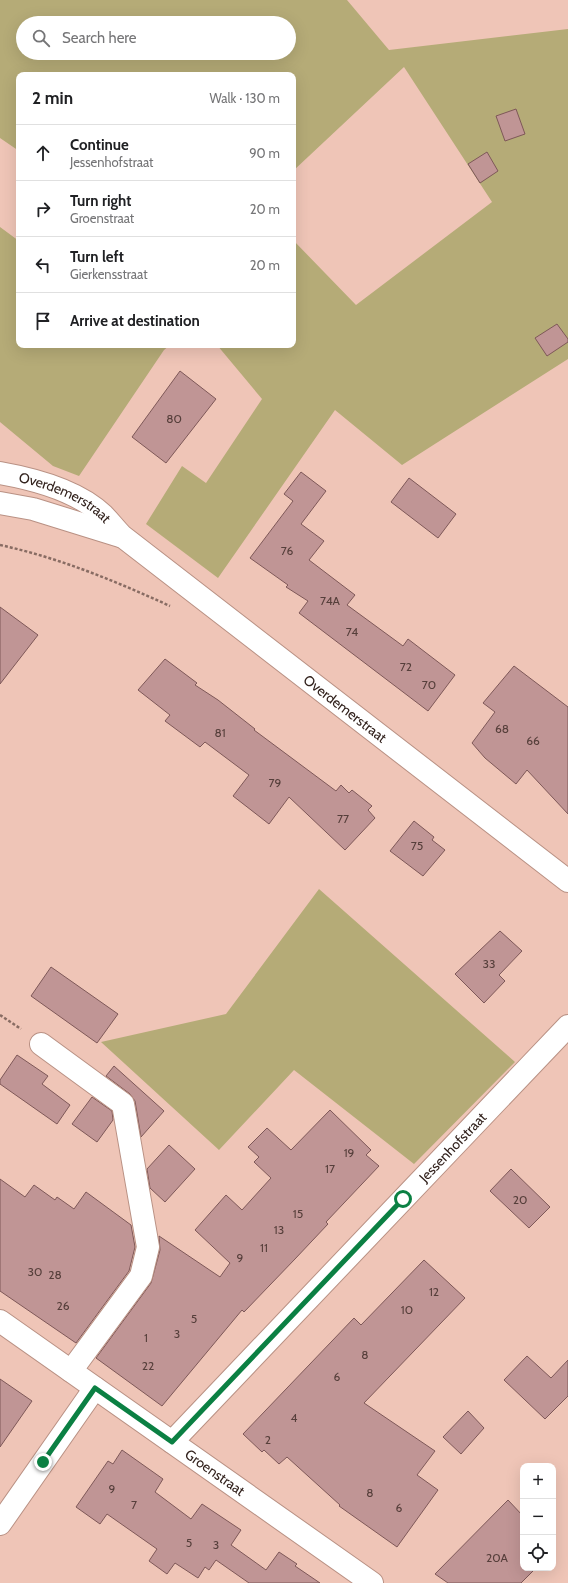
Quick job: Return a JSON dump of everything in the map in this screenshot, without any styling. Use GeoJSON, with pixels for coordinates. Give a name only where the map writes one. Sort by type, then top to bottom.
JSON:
{"type":"FeatureCollection","features":[{"type":"Feature","properties":{"kind":"street","name":"Overdemerstraat"},"geometry":{"type":"LineString","coordinates":[[0,474],[36,482],[79,499],[102,514],[122,536],[568,881]]}},
{"type":"Feature","properties":{"kind":"street","name":"Overdemerstraat"},"geometry":{"type":"LineString","coordinates":[[0,503],[33,509],[122,536]]}},
{"type":"Feature","properties":{"kind":"street","name":"Jessenhofstraat"},"geometry":{"type":"LineString","coordinates":[[172,1442],[568,1026]]}},
{"type":"Feature","properties":{"kind":"street"},"geometry":{"type":"LineString","coordinates":[[41,1044],[123,1104],[148,1247],[140,1276],[71,1371]]}},
{"type":"Feature","properties":{"kind":"street","name":"Groenstraat"},"geometry":{"type":"LineString","coordinates":[[0,1321],[372,1583]]}},
{"type":"Feature","properties":{"kind":"street"},"geometry":{"type":"LineString","coordinates":[[0,1524],[95,1388]]}},
{"type":"Feature","properties":{"kind":"path"},"geometry":{"type":"LineString","coordinates":[[0,545],[38,554],[89,571],[175,608]]}},
{"type":"Feature","properties":{"kind":"shaded area"},"geometry":{"type":"Polygon","coordinates":[[[0,0],[347,0],[389,50],[568,29],[568,359],[402,465],[335,410],[218,578],[146,524],[182,466],[206,483],[262,399],[220,348],[296,348],[296,243],[356,305],[492,202],[404,67],[296,168],[296,72],[16,72],[16,149],[0,138],[0,0]]]}},
{"type":"Feature","properties":{"kind":"shaded area"},"geometry":{"type":"Polygon","coordinates":[[[0,227],[16,239],[16,348],[166,348],[79,476],[53,466],[0,422],[0,227]]]}},
{"type":"Feature","properties":{"kind":"shaded area"},"geometry":{"type":"Polygon","coordinates":[[[319,889],[515,1062],[414,1164],[294,1070],[219,1150],[101,1042],[226,1014],[319,889]]]}},
{"type":"Feature","properties":{"kind":"building"},"geometry":{"type":"Polygon","coordinates":[[[516,109],[525,134],[505,141],[496,116],[516,109]]]}},
{"type":"Feature","properties":{"kind":"building"},"geometry":{"type":"Polygon","coordinates":[[[487,152],[498,171],[480,183],[468,164],[487,152]]]}},
{"type":"Feature","properties":{"kind":"building"},"geometry":{"type":"Polygon","coordinates":[[[557,324],[568,339],[568,342],[547,356],[535,338],[557,324]]]}},
{"type":"Feature","properties":{"kind":"building"},"geometry":{"type":"Polygon","coordinates":[[[180,371],[216,399],[166,463],[132,437],[180,371]]]}},
{"type":"Feature","properties":{"kind":"building"},"geometry":{"type":"Polygon","coordinates":[[[301,472],[326,491],[301,524],[324,541],[309,560],[355,595],[347,605],[403,646],[408,639],[455,675],[428,711],[299,613],[308,601],[286,587],[288,585],[250,558],[293,501],[284,494],[301,472]]]}},
{"type":"Feature","properties":{"kind":"building"},"geometry":{"type":"Polygon","coordinates":[[[409,478],[456,514],[438,538],[391,502],[409,478]]]}},
{"type":"Feature","properties":{"kind":"building"},"geometry":{"type":"Polygon","coordinates":[[[0,607],[38,635],[0,684],[0,607]]]}},
{"type":"Feature","properties":{"kind":"building"},"geometry":{"type":"Polygon","coordinates":[[[165,659],[197,683],[195,685],[218,700],[255,729],[254,730],[336,791],[341,785],[349,793],[352,790],[372,806],[368,810],[375,818],[345,850],[289,797],[269,824],[233,796],[249,775],[205,742],[200,747],[165,721],[170,715],[138,690],[165,659]]]}},
{"type":"Feature","properties":{"kind":"building"},"geometry":{"type":"Polygon","coordinates":[[[514,666],[568,707],[568,814],[527,770],[516,784],[485,758],[472,743],[495,712],[483,703],[514,666]]]}},
{"type":"Feature","properties":{"kind":"building"},"geometry":{"type":"Polygon","coordinates":[[[414,821],[434,837],[432,840],[445,850],[423,876],[390,851],[414,821]]]}},
{"type":"Feature","properties":{"kind":"building"},"geometry":{"type":"Polygon","coordinates":[[[500,931],[522,951],[499,975],[505,981],[484,1003],[455,974],[500,931]]]}},
{"type":"Feature","properties":{"kind":"building"},"geometry":{"type":"Polygon","coordinates":[[[51,967],[118,1014],[97,1043],[31,996],[51,967]]]}},
{"type":"Feature","properties":{"kind":"building"},"geometry":{"type":"Polygon","coordinates":[[[17,1055],[48,1076],[42,1084],[70,1105],[57,1124],[0,1084],[0,1080],[17,1055]]]}},
{"type":"Feature","properties":{"kind":"building"},"geometry":{"type":"Polygon","coordinates":[[[114,1066],[164,1111],[141,1137],[135,1101],[130,1094],[106,1076],[114,1066]]]}},
{"type":"Feature","properties":{"kind":"building"},"geometry":{"type":"Polygon","coordinates":[[[92,1097],[112,1111],[113,1120],[97,1142],[72,1124],[92,1097]]]}},
{"type":"Feature","properties":{"kind":"building"},"geometry":{"type":"Polygon","coordinates":[[[330,1110],[371,1150],[366,1155],[379,1166],[326,1222],[328,1224],[295,1259],[244,1312],[242,1310],[162,1406],[96,1358],[151,1283],[160,1250],[159,1236],[220,1277],[230,1263],[195,1230],[226,1195],[242,1210],[271,1178],[254,1162],[259,1157],[248,1147],[267,1128],[291,1150],[330,1110]]]}},
{"type":"Feature","properties":{"kind":"building"},"geometry":{"type":"Polygon","coordinates":[[[169,1145],[195,1169],[165,1202],[150,1188],[147,1169],[169,1145]]]}},
{"type":"Feature","properties":{"kind":"building"},"geometry":{"type":"Polygon","coordinates":[[[511,1169],[550,1207],[529,1228],[490,1191],[511,1169]]]}},
{"type":"Feature","properties":{"kind":"building"},"geometry":{"type":"Polygon","coordinates":[[[0,1179],[25,1197],[34,1185],[55,1200],[57,1197],[74,1209],[86,1192],[131,1225],[135,1247],[129,1271],[76,1343],[0,1291],[0,1179]]]}},
{"type":"Feature","properties":{"kind":"building"},"geometry":{"type":"Polygon","coordinates":[[[424,1260],[465,1298],[364,1403],[435,1451],[417,1475],[438,1490],[397,1547],[339,1506],[340,1505],[287,1457],[279,1464],[264,1450],[262,1452],[243,1434],[354,1318],[361,1325],[424,1260]]]}},
{"type":"Feature","properties":{"kind":"building"},"geometry":{"type":"Polygon","coordinates":[[[527,1356],[551,1378],[568,1360],[568,1396],[545,1419],[504,1380],[527,1356]]]}},
{"type":"Feature","properties":{"kind":"building"},"geometry":{"type":"Polygon","coordinates":[[[0,1379],[32,1401],[0,1447],[0,1379]]]}},
{"type":"Feature","properties":{"kind":"building"},"geometry":{"type":"Polygon","coordinates":[[[468,1411],[484,1428],[461,1454],[443,1437],[468,1411]]]}},
{"type":"Feature","properties":{"kind":"building"},"geometry":{"type":"Polygon","coordinates":[[[122,1450],[163,1479],[155,1492],[191,1519],[202,1504],[241,1530],[231,1545],[266,1570],[279,1552],[297,1564],[295,1566],[320,1583],[249,1583],[216,1560],[209,1570],[205,1567],[198,1578],[175,1563],[167,1574],[149,1561],[157,1549],[107,1514],[100,1524],[76,1507],[108,1461],[113,1464],[122,1450]]]}},
{"type":"Feature","properties":{"kind":"building"},"geometry":{"type":"Polygon","coordinates":[[[508,1500],[520,1513],[520,1571],[533,1571],[521,1583],[448,1583],[435,1574],[508,1500]]]}},
{"type":"Feature","properties":{"kind":"route"},"geometry":{"type":"LineString","coordinates":[[43,1462],[95,1388],[172,1442],[403,1199]]}}]}
